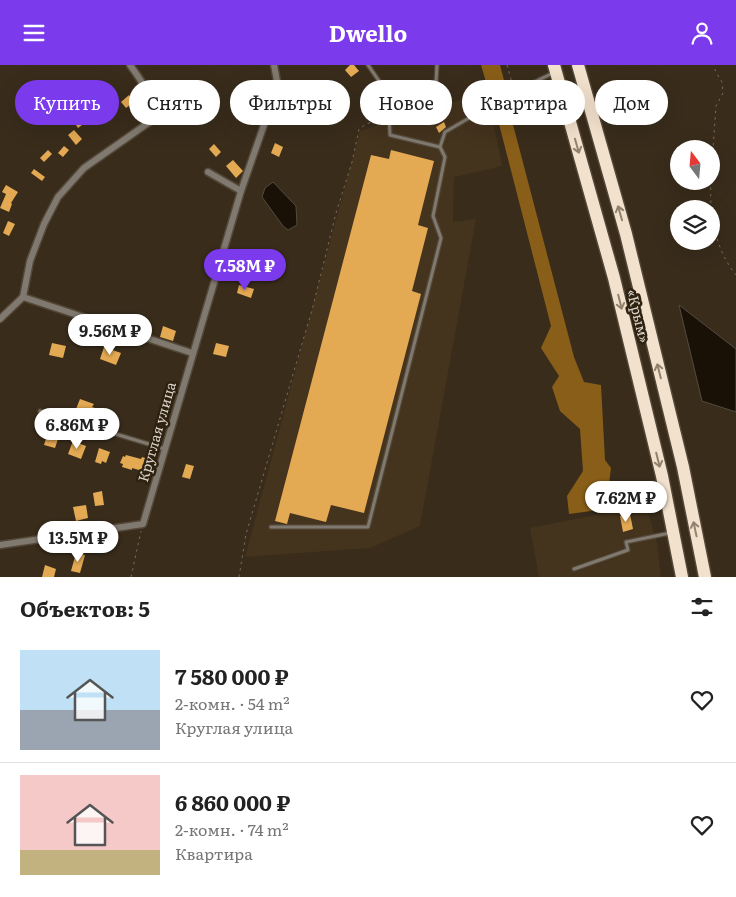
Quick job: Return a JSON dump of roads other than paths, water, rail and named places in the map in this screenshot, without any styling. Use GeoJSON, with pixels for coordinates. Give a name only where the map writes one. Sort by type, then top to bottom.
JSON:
{"type":"FeatureCollection","features":[{"type":"Feature","properties":{"kind":"highway","name":"«Крым»"},"geometry":{"type":"LineString","coordinates":[[578,65],[626,234],[682,467],[705,577]]}},
{"type":"Feature","properties":{"kind":"highway","name":"«Крым»"},"geometry":{"type":"LineString","coordinates":[[555,68],[614,278],[662,476],[682,577]]}},
{"type":"Feature","properties":{"kind":"street"},"geometry":{"type":"LineString","coordinates":[[0,319],[23,297],[30,261],[44,224],[58,197],[84,168],[150,121],[151,101],[143,83],[130,65]]}},
{"type":"Feature","properties":{"kind":"street","name":"Круглая улица"},"geometry":{"type":"LineString","coordinates":[[0,545],[143,523],[240,191],[264,125],[277,81],[274,65]]}},
{"type":"Feature","properties":{"kind":"street"},"geometry":{"type":"LineString","coordinates":[[208,172],[240,191]]}},
{"type":"Feature","properties":{"kind":"street"},"geometry":{"type":"LineString","coordinates":[[23,297],[192,353]]}},
{"type":"Feature","properties":{"kind":"lane"},"geometry":{"type":"LineString","coordinates":[[368,65],[379,80]]}},
{"type":"Feature","properties":{"kind":"lane"},"geometry":{"type":"LineString","coordinates":[[436,80],[437,65]]}},
{"type":"Feature","properties":{"kind":"lane"},"geometry":{"type":"LineString","coordinates":[[271,527],[368,527],[441,238],[433,216],[445,157],[440,147],[446,132],[555,68]]}},
{"type":"Feature","properties":{"kind":"lane"},"geometry":{"type":"LineString","coordinates":[[389,125],[390,135],[440,147]]}},
{"type":"Feature","properties":{"kind":"lane"},"geometry":{"type":"LineString","coordinates":[[40,411],[165,449]]}},
{"type":"Feature","properties":{"kind":"lane"},"geometry":{"type":"LineString","coordinates":[[574,569],[628,550],[626,542],[673,532]]}}]}
